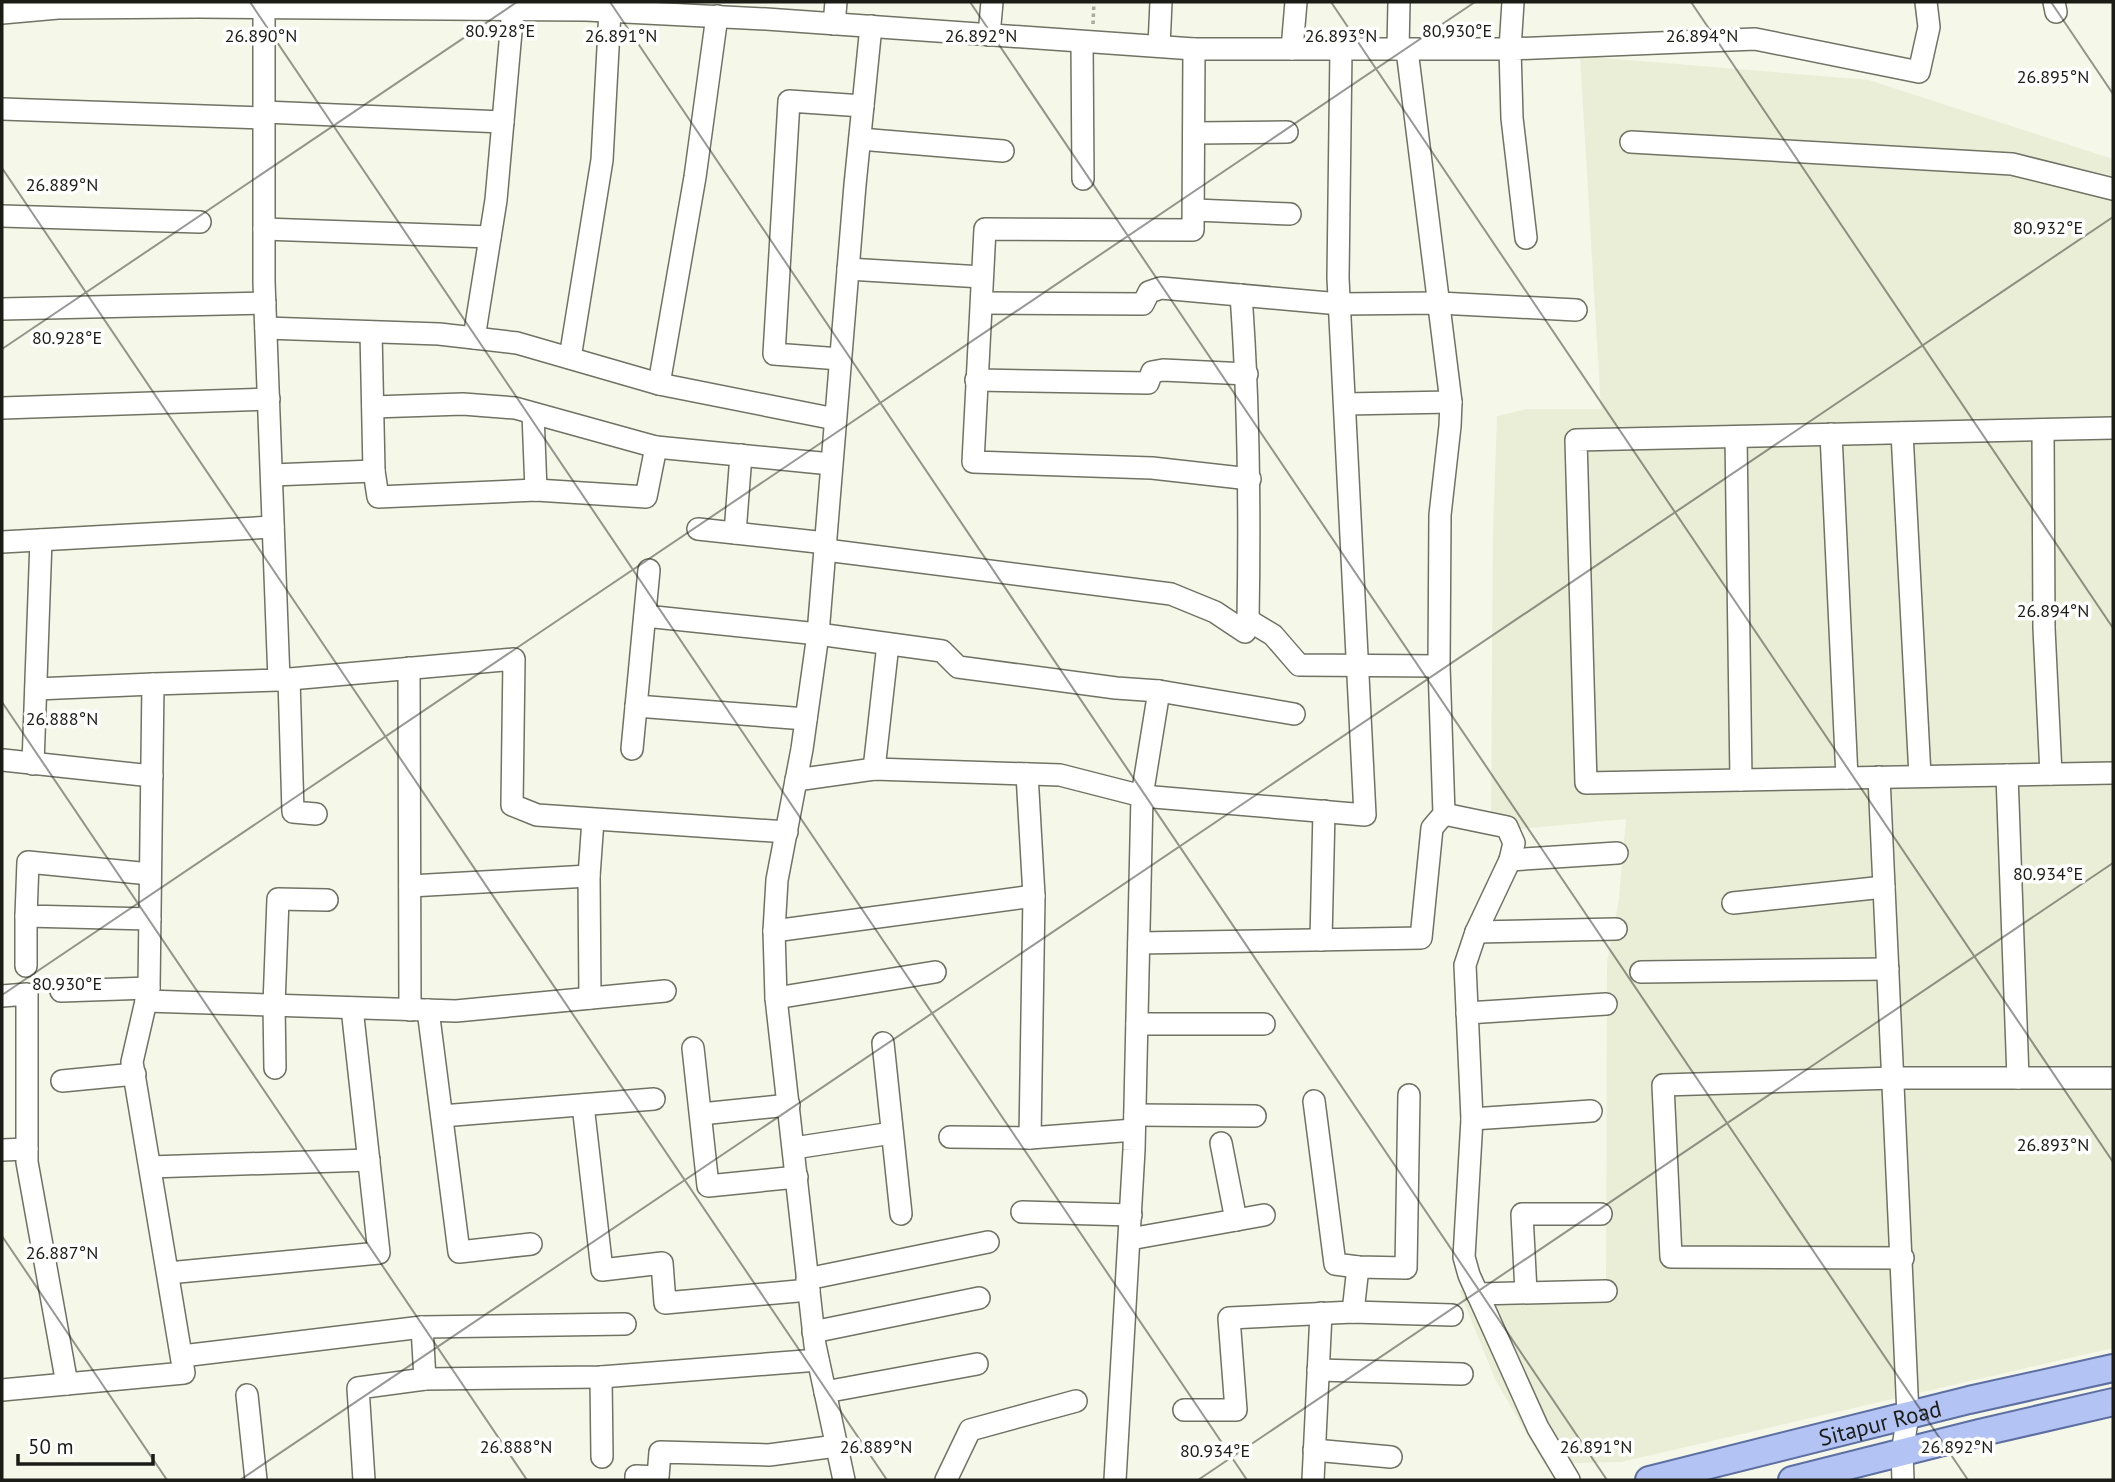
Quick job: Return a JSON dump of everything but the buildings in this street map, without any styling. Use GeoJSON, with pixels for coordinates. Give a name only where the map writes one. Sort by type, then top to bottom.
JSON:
{"type":"FeatureCollection","features":[{"type":"Feature","properties":{"kind":"main road","name":"Sitapur Road"},"geometry":{"type":"LineString","coordinates":[[1649,1480],[1909,1415],[2113,1368]]}},
{"type":"Feature","properties":{"kind":"main road","name":"Sitapur Road"},"geometry":{"type":"LineString","coordinates":[[1792,1480],[2113,1402]]}},
{"type":"Feature","properties":{"kind":"street"},"geometry":{"type":"LineString","coordinates":[[834,24],[836,2]]}},
{"type":"Feature","properties":{"kind":"street"},"geometry":{"type":"LineString","coordinates":[[989,35],[992,2]]}},
{"type":"Feature","properties":{"kind":"street"},"geometry":{"type":"LineString","coordinates":[[1159,46],[1161,2]]}},
{"type":"Feature","properties":{"kind":"street"},"geometry":{"type":"LineString","coordinates":[[1292,49],[1296,2]]}},
{"type":"Feature","properties":{"kind":"street"},"geometry":{"type":"LineString","coordinates":[[1139,943],[1421,938],[1432,828],[1444,814],[1439,666],[1440,515],[1451,402],[1402,49],[1399,2]]}},
{"type":"Feature","properties":{"kind":"street"},"geometry":{"type":"LineString","coordinates":[[1513,2],[1510,49],[1513,118],[1526,238]]}},
{"type":"Feature","properties":{"kind":"street"},"geometry":{"type":"LineString","coordinates":[[2,13],[58,5],[239,5],[264,8],[335,5],[513,9],[549,6],[610,11],[651,7],[717,16],[1194,49],[1510,49],[1755,39],[1919,72],[1928,27],[1926,2]]}},
{"type":"Feature","properties":{"kind":"street"},"geometry":{"type":"LineString","coordinates":[[264,8],[265,303],[273,527],[293,812],[316,814]]}},
{"type":"Feature","properties":{"kind":"street"},"geometry":{"type":"LineString","coordinates":[[474,338],[496,200],[513,9]]}},
{"type":"Feature","properties":{"kind":"street"},"geometry":{"type":"LineString","coordinates":[[570,358],[602,160],[610,11]]}},
{"type":"Feature","properties":{"kind":"street"},"geometry":{"type":"LineString","coordinates":[[659,384],[695,177],[717,16]]}},
{"type":"Feature","properties":{"kind":"street"},"geometry":{"type":"LineString","coordinates":[[844,1480],[813,1332],[776,998],[774,931],[777,880],[806,719],[818,634],[871,26]]}},
{"type":"Feature","properties":{"kind":"street"},"geometry":{"type":"LineString","coordinates":[[1082,42],[1083,179]]}},
{"type":"Feature","properties":{"kind":"street"},"geometry":{"type":"LineString","coordinates":[[1194,49],[1194,230],[985,229],[973,462],[1152,468],[1250,479]]}},
{"type":"Feature","properties":{"kind":"street"},"geometry":{"type":"LineString","coordinates":[[796,779],[874,769],[1060,775],[1142,796],[1365,815],[1340,304],[1341,49]]}},
{"type":"Feature","properties":{"kind":"street"},"geometry":{"type":"LineString","coordinates":[[840,359],[774,354],[789,101],[863,106]]}},
{"type":"Feature","properties":{"kind":"street"},"geometry":{"type":"LineString","coordinates":[[2,108],[503,122]]}},
{"type":"Feature","properties":{"kind":"street"},"geometry":{"type":"LineString","coordinates":[[1194,133],[1287,132]]}},
{"type":"Feature","properties":{"kind":"street"},"geometry":{"type":"LineString","coordinates":[[860,139],[1003,151]]}},
{"type":"Feature","properties":{"kind":"street"},"geometry":{"type":"LineString","coordinates":[[1631,142],[2012,164],[2113,189]]}},
{"type":"Feature","properties":{"kind":"street"},"geometry":{"type":"LineString","coordinates":[[1195,210],[1290,214]]}},
{"type":"Feature","properties":{"kind":"street"},"geometry":{"type":"LineString","coordinates":[[2,216],[200,222]]}},
{"type":"Feature","properties":{"kind":"street"},"geometry":{"type":"LineString","coordinates":[[264,229],[490,237]]}},
{"type":"Feature","properties":{"kind":"street"},"geometry":{"type":"LineString","coordinates":[[848,269],[982,277]]}},
{"type":"Feature","properties":{"kind":"street"},"geometry":{"type":"LineString","coordinates":[[982,303],[1143,304],[1149,292],[1161,288],[1340,304],[1438,303],[1576,310]]}},
{"type":"Feature","properties":{"kind":"street"},"geometry":{"type":"LineString","coordinates":[[698,529],[1171,594],[1215,612],[1245,632],[1248,620],[1250,479],[1247,374],[1241,295]]}},
{"type":"Feature","properties":{"kind":"street"},"geometry":{"type":"LineString","coordinates":[[2,309],[265,303]]}},
{"type":"Feature","properties":{"kind":"street"},"geometry":{"type":"LineString","coordinates":[[266,328],[439,334],[517,343],[659,384],[835,419]]}},
{"type":"Feature","properties":{"kind":"street"},"geometry":{"type":"LineString","coordinates":[[370,332],[374,471],[378,496],[536,490],[646,497],[656,447]]}},
{"type":"Feature","properties":{"kind":"street"},"geometry":{"type":"LineString","coordinates":[[976,380],[1148,383],[1152,372],[1163,370],[1247,374]]}},
{"type":"Feature","properties":{"kind":"street"},"geometry":{"type":"LineString","coordinates":[[2,408],[269,399]]}},
{"type":"Feature","properties":{"kind":"street"},"geometry":{"type":"LineString","coordinates":[[1345,404],[1451,402]]}},
{"type":"Feature","properties":{"kind":"street"},"geometry":{"type":"LineString","coordinates":[[373,407],[463,404],[515,408],[656,447],[831,464]]}},
{"type":"Feature","properties":{"kind":"street"},"geometry":{"type":"LineString","coordinates":[[533,414],[536,490]]}},
{"type":"Feature","properties":{"kind":"street"},"geometry":{"type":"LineString","coordinates":[[2113,428],[1576,440],[1586,783],[2113,772]]}},
{"type":"Feature","properties":{"kind":"street"},"geometry":{"type":"LineString","coordinates":[[2043,429],[2044,628],[2051,774]]}},
{"type":"Feature","properties":{"kind":"street"},"geometry":{"type":"LineString","coordinates":[[1902,433],[1920,776]]}},
{"type":"Feature","properties":{"kind":"street"},"geometry":{"type":"LineString","coordinates":[[1831,435],[1847,778]]}},
{"type":"Feature","properties":{"kind":"street"},"geometry":{"type":"LineString","coordinates":[[1736,437],[1741,780]]}},
{"type":"Feature","properties":{"kind":"street"},"geometry":{"type":"LineString","coordinates":[[735,533],[741,455]]}},
{"type":"Feature","properties":{"kind":"street"},"geometry":{"type":"LineString","coordinates":[[272,475],[374,471]]}},
{"type":"Feature","properties":{"kind":"street"},"geometry":{"type":"LineString","coordinates":[[2,542],[273,527]]}},
{"type":"Feature","properties":{"kind":"street"},"geometry":{"type":"LineString","coordinates":[[33,764],[41,540]]}},
{"type":"Feature","properties":{"kind":"street"},"geometry":{"type":"LineString","coordinates":[[632,750],[649,570]]}},
{"type":"Feature","properties":{"kind":"street"},"geometry":{"type":"LineString","coordinates":[[645,616],[818,634],[942,651],[958,667],[1116,688],[1159,691],[1294,714]]}},
{"type":"Feature","properties":{"kind":"street"},"geometry":{"type":"LineString","coordinates":[[1248,620],[1273,635],[1299,665],[1439,666]]}},
{"type":"Feature","properties":{"kind":"street"},"geometry":{"type":"LineString","coordinates":[[874,769],[888,644]]}},
{"type":"Feature","properties":{"kind":"street"},"geometry":{"type":"LineString","coordinates":[[36,689],[284,679],[514,659],[512,805],[537,815],[787,832]]}},
{"type":"Feature","properties":{"kind":"street"},"geometry":{"type":"LineString","coordinates":[[409,668],[410,886],[419,1010],[442,1116],[459,1252],[531,1244]]}},
{"type":"Feature","properties":{"kind":"street"},"geometry":{"type":"LineString","coordinates":[[2,1390],[184,1373],[132,1062],[147,994],[153,684]]}},
{"type":"Feature","properties":{"kind":"street"},"geometry":{"type":"LineString","coordinates":[[1115,1480],[1135,1122],[1142,796],[1159,691]]}},
{"type":"Feature","properties":{"kind":"street"},"geometry":{"type":"LineString","coordinates":[[636,706],[806,719]]}},
{"type":"Feature","properties":{"kind":"street"},"geometry":{"type":"LineString","coordinates":[[3,760],[152,776]]}},
{"type":"Feature","properties":{"kind":"street"},"geometry":{"type":"LineString","coordinates":[[1027,774],[1034,896],[1030,1138]]}},
{"type":"Feature","properties":{"kind":"street"},"geometry":{"type":"LineString","coordinates":[[2007,775],[2018,1078]]}},
{"type":"Feature","properties":{"kind":"street"},"geometry":{"type":"LineString","coordinates":[[1879,777],[1909,1415],[1902,1453],[1903,1480]]}},
{"type":"Feature","properties":{"kind":"street"},"geometry":{"type":"LineString","coordinates":[[1321,940],[1324,811]]}},
{"type":"Feature","properties":{"kind":"street"},"geometry":{"type":"LineString","coordinates":[[1444,814],[1507,827],[1514,843],[1510,860],[1476,932],[1465,965],[1472,1119],[1464,1257],[1477,1294],[1538,1428],[1569,1480]]}},
{"type":"Feature","properties":{"kind":"street"},"geometry":{"type":"LineString","coordinates":[[590,998],[589,876],[593,820]]}},
{"type":"Feature","properties":{"kind":"street"},"geometry":{"type":"LineString","coordinates":[[1510,860],[1617,853]]}},
{"type":"Feature","properties":{"kind":"street"},"geometry":{"type":"LineString","coordinates":[[26,966],[28,862],[150,874]]}},
{"type":"Feature","properties":{"kind":"street"},"geometry":{"type":"LineString","coordinates":[[410,886],[589,876]]}},
{"type":"Feature","properties":{"kind":"street"},"geometry":{"type":"LineString","coordinates":[[1733,902],[1884,887]]}},
{"type":"Feature","properties":{"kind":"street"},"geometry":{"type":"LineString","coordinates":[[774,931],[1034,896]]}},
{"type":"Feature","properties":{"kind":"street"},"geometry":{"type":"LineString","coordinates":[[275,1068],[274,1005],[278,899],[327,901]]}},
{"type":"Feature","properties":{"kind":"street"},"geometry":{"type":"LineString","coordinates":[[26,916],[150,919]]}},
{"type":"Feature","properties":{"kind":"street"},"geometry":{"type":"LineString","coordinates":[[1476,932],[1616,929]]}},
{"type":"Feature","properties":{"kind":"street"},"geometry":{"type":"LineString","coordinates":[[1641,972],[1888,969]]}},
{"type":"Feature","properties":{"kind":"street"},"geometry":{"type":"LineString","coordinates":[[776,998],[935,972]]}},
{"type":"Feature","properties":{"kind":"street"},"geometry":{"type":"LineString","coordinates":[[61,991],[147,994],[274,1005],[456,1011],[665,991]]}},
{"type":"Feature","properties":{"kind":"street"},"geometry":{"type":"LineString","coordinates":[[2,996],[27,994],[26,1162],[68,1384]]}},
{"type":"Feature","properties":{"kind":"street"},"geometry":{"type":"LineString","coordinates":[[1467,1013],[1606,1004]]}},
{"type":"Feature","properties":{"kind":"street"},"geometry":{"type":"LineString","coordinates":[[168,1273],[379,1253],[352,1008]]}},
{"type":"Feature","properties":{"kind":"street"},"geometry":{"type":"LineString","coordinates":[[1137,1024],[1264,1024]]}},
{"type":"Feature","properties":{"kind":"street"},"geometry":{"type":"LineString","coordinates":[[883,1043],[901,1214]]}},
{"type":"Feature","properties":{"kind":"street"},"geometry":{"type":"LineString","coordinates":[[694,1048],[708,1186],[797,1177]]}},
{"type":"Feature","properties":{"kind":"street"},"geometry":{"type":"LineString","coordinates":[[62,1081],[135,1074]]}},
{"type":"Feature","properties":{"kind":"street"},"geometry":{"type":"LineString","coordinates":[[1903,1258],[1671,1257],[1663,1085],[1894,1078],[2113,1078]]}},
{"type":"Feature","properties":{"kind":"street"},"geometry":{"type":"LineString","coordinates":[[1314,1101],[1335,1264],[1406,1268],[1409,1095]]}},
{"type":"Feature","properties":{"kind":"street"},"geometry":{"type":"LineString","coordinates":[[442,1116],[654,1100]]}},
{"type":"Feature","properties":{"kind":"street"},"geometry":{"type":"LineString","coordinates":[[583,1105],[602,1270],[662,1263],[664,1303],[808,1285],[988,1242]]}},
{"type":"Feature","properties":{"kind":"street"},"geometry":{"type":"LineString","coordinates":[[701,1114],[789,1105]]}},
{"type":"Feature","properties":{"kind":"street"},"geometry":{"type":"LineString","coordinates":[[1472,1119],[1591,1111]]}},
{"type":"Feature","properties":{"kind":"street"},"geometry":{"type":"LineString","coordinates":[[950,1137],[1030,1138],[1135,1122],[1255,1116]]}},
{"type":"Feature","properties":{"kind":"street"},"geometry":{"type":"LineString","coordinates":[[794,1148],[892,1133]]}},
{"type":"Feature","properties":{"kind":"street"},"geometry":{"type":"LineString","coordinates":[[1221,1143],[1236,1220]]}},
{"type":"Feature","properties":{"kind":"street"},"geometry":{"type":"LineString","coordinates":[[2,1150],[27,1149]]}},
{"type":"Feature","properties":{"kind":"street"},"geometry":{"type":"LineString","coordinates":[[150,1167],[369,1160]]}},
{"type":"Feature","properties":{"kind":"street"},"geometry":{"type":"LineString","coordinates":[[1022,1212],[1131,1215]]}},
{"type":"Feature","properties":{"kind":"street"},"geometry":{"type":"LineString","coordinates":[[1526,1293],[1522,1214],[1601,1214]]}},
{"type":"Feature","properties":{"kind":"street"},"geometry":{"type":"LineString","coordinates":[[1130,1239],[1264,1215]]}},
{"type":"Feature","properties":{"kind":"street"},"geometry":{"type":"LineString","coordinates":[[1353,1312],[1358,1267]]}},
{"type":"Feature","properties":{"kind":"street"},"geometry":{"type":"LineString","coordinates":[[1477,1294],[1606,1291]]}},
{"type":"Feature","properties":{"kind":"street"},"geometry":{"type":"LineString","coordinates":[[813,1332],[979,1298]]}},
{"type":"Feature","properties":{"kind":"street"},"geometry":{"type":"LineString","coordinates":[[1184,1410],[1236,1410],[1229,1318],[1353,1312],[1452,1315]]}},
{"type":"Feature","properties":{"kind":"street"},"geometry":{"type":"LineString","coordinates":[[1313,1480],[1321,1313]]}},
{"type":"Feature","properties":{"kind":"street"},"geometry":{"type":"LineString","coordinates":[[182,1356],[422,1327],[625,1324]]}},
{"type":"Feature","properties":{"kind":"street"},"geometry":{"type":"LineString","coordinates":[[422,1327],[425,1379]]}},
{"type":"Feature","properties":{"kind":"street"},"geometry":{"type":"LineString","coordinates":[[364,1480],[358,1388],[425,1379],[601,1377],[818,1360]]}},
{"type":"Feature","properties":{"kind":"street"},"geometry":{"type":"LineString","coordinates":[[825,1392],[976,1364]]}},
{"type":"Feature","properties":{"kind":"street"},"geometry":{"type":"LineString","coordinates":[[1318,1370],[1462,1374]]}},
{"type":"Feature","properties":{"kind":"street"},"geometry":{"type":"LineString","coordinates":[[601,1377],[602,1457]]}},
{"type":"Feature","properties":{"kind":"street"},"geometry":{"type":"LineString","coordinates":[[247,1395],[256,1480]]}},
{"type":"Feature","properties":{"kind":"street"},"geometry":{"type":"LineString","coordinates":[[946,1480],[970,1430],[1076,1401]]}},
{"type":"Feature","properties":{"kind":"street"},"geometry":{"type":"LineString","coordinates":[[636,1480],[636,1476],[658,1477],[660,1452],[769,1455],[836,1446]]}},
{"type":"Feature","properties":{"kind":"street"},"geometry":{"type":"LineString","coordinates":[[1314,1450],[1391,1457]]}},
{"type":"Feature","properties":{"kind":"shaded area"},"geometry":{"type":"Polygon","coordinates":[[[1580,56],[1869,80],[2113,159],[2113,1348],[1621,1462],[1544,1464],[1495,1379],[1459,1290],[1606,1285],[1607,962],[1619,899],[1626,819],[1520,829],[1491,813],[1493,530],[1497,416],[1527,409],[1601,409],[1580,56]]]}}]}
